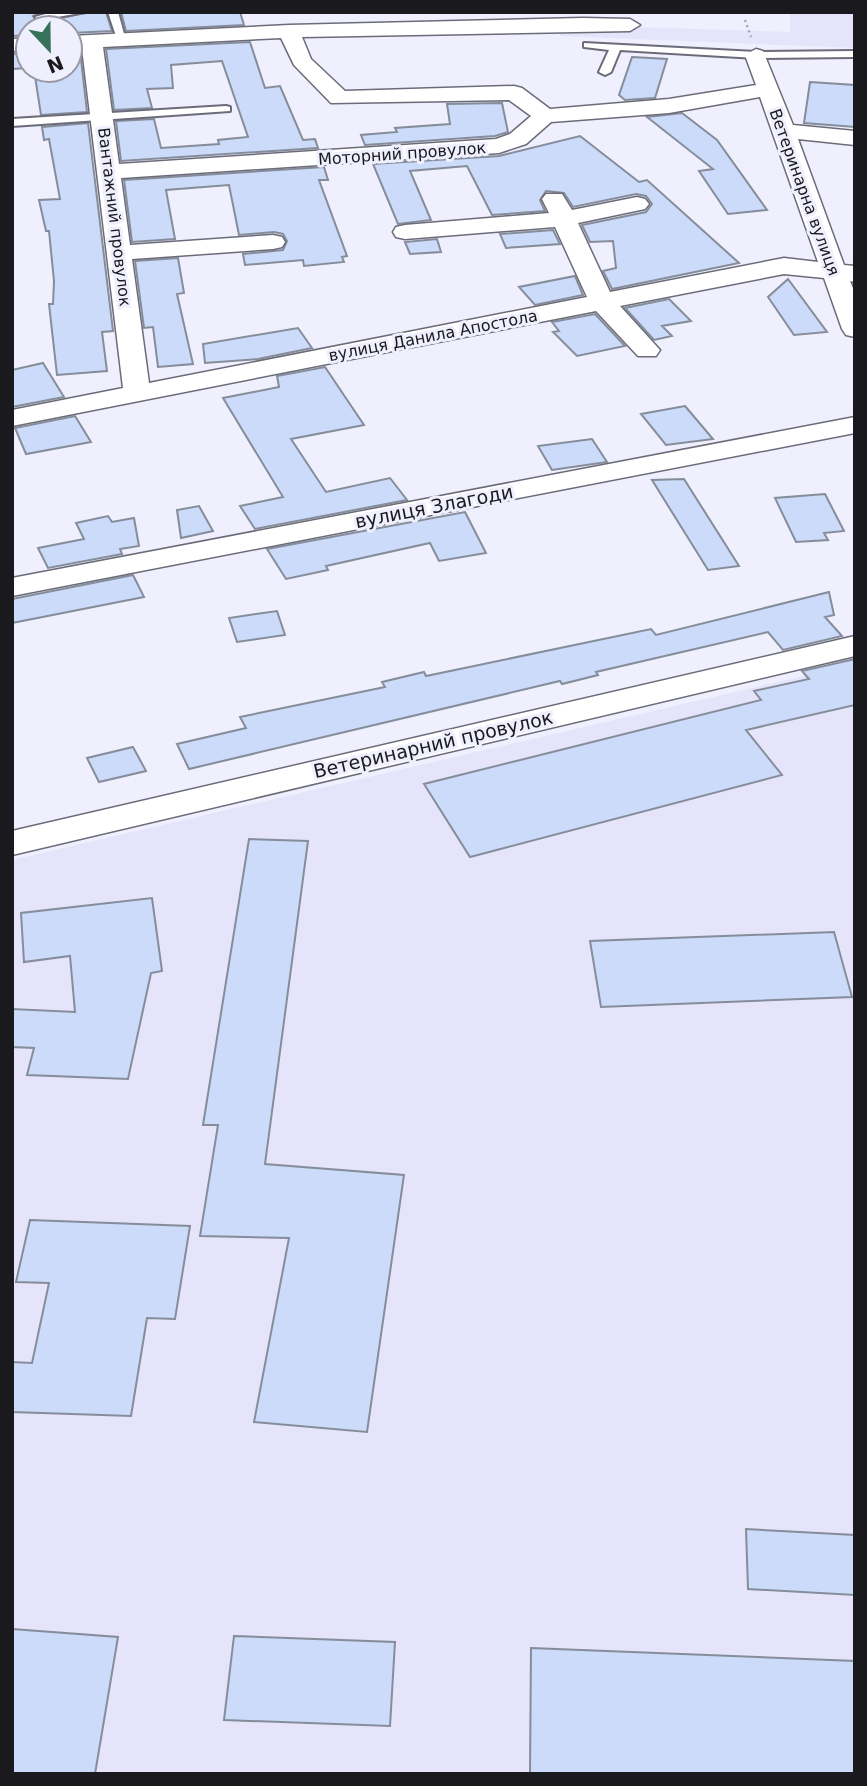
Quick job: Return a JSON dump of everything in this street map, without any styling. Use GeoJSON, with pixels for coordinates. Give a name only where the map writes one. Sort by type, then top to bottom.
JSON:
{"type":"FeatureCollection","features":[{"type":"Feature","properties":{"kind":"street"},"geometry":{"type":"LineString","coordinates":[[84,41],[289,31],[583,23],[629,25]]}},
{"type":"Feature","properties":{"kind":"street"},"geometry":{"type":"LineString","coordinates":[[289,31],[300,61],[339,98],[514,93],[545,116],[686,104],[768,89]]}},
{"type":"Feature","properties":{"kind":"street","name":"Вантажний провулок"},"geometry":{"type":"LineString","coordinates":[[84,52],[102,117],[137,393]]}},
{"type":"Feature","properties":{"kind":"street","name":"Ветеринарна вулиця"},"geometry":{"type":"LineString","coordinates":[[756,55],[783,131],[844,273],[855,329]]}},
{"type":"Feature","properties":{"kind":"street","name":"Моторний провулок"},"geometry":{"type":"LineString","coordinates":[[109,172],[499,146],[518,139],[545,116]]}},
{"type":"Feature","properties":{"kind":"street"},"geometry":{"type":"LineString","coordinates":[[783,131],[855,138]]}},
{"type":"Feature","properties":{"kind":"street"},"geometry":{"type":"LineString","coordinates":[[552,196],[602,302],[647,350]]}},
{"type":"Feature","properties":{"kind":"street"},"geometry":{"type":"LineString","coordinates":[[405,232],[564,219],[637,204]]}},
{"type":"Feature","properties":{"kind":"street"},"geometry":{"type":"LineString","coordinates":[[119,253],[273,243]]}},
{"type":"Feature","properties":{"kind":"street","name":"вулиця Данила Апостола"},"geometry":{"type":"LineString","coordinates":[[12,418],[784,266],[844,273]]}},
{"type":"Feature","properties":{"kind":"street","name":"вулиця Злагоди"},"geometry":{"type":"LineString","coordinates":[[12,587],[855,425]]}},
{"type":"Feature","properties":{"kind":"street","name":"Ветеринарний провулок"},"geometry":{"type":"LineString","coordinates":[[12,843],[855,646]]}},
{"type":"Feature","properties":{"kind":"lane"},"geometry":{"type":"LineString","coordinates":[[113,12],[122,39]]}},
{"type":"Feature","properties":{"kind":"lane"},"geometry":{"type":"LineString","coordinates":[[588,45],[756,55],[855,54]]}},
{"type":"Feature","properties":{"kind":"lane"},"geometry":{"type":"LineString","coordinates":[[605,72],[617,46]]}},
{"type":"Feature","properties":{"kind":"lane"},"geometry":{"type":"LineString","coordinates":[[12,123],[226,109]]}},
{"type":"Feature","properties":{"kind":"shaded area"},"geometry":{"type":"Polygon","coordinates":[[[790,12],[855,12],[855,48],[560,36],[562,27],[634,31],[635,27],[790,32],[790,12]]]}},
{"type":"Feature","properties":{"kind":"shaded area"},"geometry":{"type":"Polygon","coordinates":[[[855,664],[855,1774],[12,1774],[12,860],[855,664]]]}},
{"type":"Feature","properties":{"kind":"building"},"geometry":{"type":"Polygon","coordinates":[[[12,12],[42,12],[14,14],[12,36],[12,12]]]}},
{"type":"Feature","properties":{"kind":"building"},"geometry":{"type":"Polygon","coordinates":[[[106,12],[112,31],[84,32],[84,14],[79,14],[106,12]]]}},
{"type":"Feature","properties":{"kind":"building"},"geometry":{"type":"Polygon","coordinates":[[[121,12],[240,12],[244,25],[126,31],[121,12]]]}},
{"type":"Feature","properties":{"kind":"building"},"geometry":{"type":"Polygon","coordinates":[[[250,42],[265,88],[280,86],[303,140],[315,139],[318,148],[121,161],[116,121],[154,119],[161,148],[219,144],[218,140],[248,137],[222,61],[171,65],[173,88],[147,89],[152,108],[114,110],[106,49],[250,42]]]}},
{"type":"Feature","properties":{"kind":"building"},"geometry":{"type":"Polygon","coordinates":[[[632,57],[667,59],[655,98],[625,100],[619,95],[632,57]]]}},
{"type":"Feature","properties":{"kind":"building"},"geometry":{"type":"Polygon","coordinates":[[[810,82],[855,85],[855,127],[804,123],[810,82]]]}},
{"type":"Feature","properties":{"kind":"building"},"geometry":{"type":"Polygon","coordinates":[[[36,84],[84,84],[87,112],[41,115],[36,84]]]}},
{"type":"Feature","properties":{"kind":"building"},"geometry":{"type":"Polygon","coordinates":[[[502,103],[508,132],[495,136],[365,145],[361,135],[397,132],[395,128],[450,124],[447,104],[502,103]]]}},
{"type":"Feature","properties":{"kind":"building"},"geometry":{"type":"Polygon","coordinates":[[[682,113],[717,140],[767,210],[728,214],[699,171],[713,169],[647,117],[682,113]]]}},
{"type":"Feature","properties":{"kind":"building"},"geometry":{"type":"Polygon","coordinates":[[[88,123],[113,331],[102,332],[107,371],[57,375],[49,304],[53,304],[54,281],[49,231],[46,231],[39,200],[60,199],[49,139],[44,140],[42,127],[88,123]]]}},
{"type":"Feature","properties":{"kind":"building"},"geometry":{"type":"Polygon","coordinates":[[[580,136],[639,182],[647,180],[739,263],[612,289],[603,271],[616,268],[613,241],[590,242],[582,225],[646,212],[652,204],[646,196],[636,194],[573,207],[564,193],[546,191],[540,200],[545,211],[492,215],[467,166],[410,171],[431,220],[398,224],[373,164],[499,156],[580,136]]]}},
{"type":"Feature","properties":{"kind":"building"},"geometry":{"type":"Polygon","coordinates":[[[324,167],[328,180],[319,180],[347,256],[342,257],[344,262],[304,266],[303,260],[245,265],[243,254],[283,250],[287,241],[283,234],[274,232],[239,235],[229,185],[166,190],[175,239],[132,242],[124,180],[324,167]]]}},
{"type":"Feature","properties":{"kind":"building"},"geometry":{"type":"Polygon","coordinates":[[[553,230],[560,244],[506,248],[500,234],[553,230]]]}},
{"type":"Feature","properties":{"kind":"building"},"geometry":{"type":"Polygon","coordinates":[[[437,239],[441,252],[410,254],[405,242],[437,239]]]}},
{"type":"Feature","properties":{"kind":"building"},"geometry":{"type":"Polygon","coordinates":[[[178,258],[184,293],[177,294],[193,364],[158,367],[153,327],[144,328],[135,261],[178,258]]]}},
{"type":"Feature","properties":{"kind":"building"},"geometry":{"type":"Polygon","coordinates":[[[575,276],[583,295],[535,305],[519,287],[575,276]]]}},
{"type":"Feature","properties":{"kind":"building"},"geometry":{"type":"Polygon","coordinates":[[[788,279],[827,332],[794,335],[768,297],[788,279]]]}},
{"type":"Feature","properties":{"kind":"building"},"geometry":{"type":"Polygon","coordinates":[[[669,299],[691,321],[662,326],[672,336],[654,340],[625,308],[669,299]]]}},
{"type":"Feature","properties":{"kind":"building"},"geometry":{"type":"Polygon","coordinates":[[[595,314],[625,346],[577,356],[553,332],[559,331],[552,322],[595,314]]]}},
{"type":"Feature","properties":{"kind":"building"},"geometry":{"type":"Polygon","coordinates":[[[298,328],[312,348],[258,359],[205,363],[203,344],[298,328]]]}},
{"type":"Feature","properties":{"kind":"building"},"geometry":{"type":"Polygon","coordinates":[[[43,363],[64,397],[12,407],[12,370],[43,363]]]}},
{"type":"Feature","properties":{"kind":"building"},"geometry":{"type":"Polygon","coordinates":[[[325,367],[364,425],[291,439],[326,492],[390,478],[407,500],[255,529],[240,506],[283,497],[223,398],[279,387],[277,376],[325,367]]]}},
{"type":"Feature","properties":{"kind":"building"},"geometry":{"type":"Polygon","coordinates":[[[685,406],[713,439],[666,445],[641,414],[685,406]]]}},
{"type":"Feature","properties":{"kind":"building"},"geometry":{"type":"Polygon","coordinates":[[[75,416],[91,442],[26,454],[15,428],[75,416]]]}},
{"type":"Feature","properties":{"kind":"building"},"geometry":{"type":"Polygon","coordinates":[[[592,439],[607,462],[552,470],[538,446],[592,439]]]}},
{"type":"Feature","properties":{"kind":"building"},"geometry":{"type":"Polygon","coordinates":[[[684,479],[739,566],[708,570],[652,480],[684,479]]]}},
{"type":"Feature","properties":{"kind":"building"},"geometry":{"type":"Polygon","coordinates":[[[825,494],[844,531],[824,533],[828,540],[796,542],[775,498],[825,494]]]}},
{"type":"Feature","properties":{"kind":"building"},"geometry":{"type":"Polygon","coordinates":[[[199,506],[213,531],[181,538],[177,510],[199,506]]]}},
{"type":"Feature","properties":{"kind":"building"},"geometry":{"type":"Polygon","coordinates":[[[465,512],[486,553],[439,561],[430,543],[326,566],[328,570],[286,579],[267,549],[465,512]]]}},
{"type":"Feature","properties":{"kind":"building"},"geometry":{"type":"Polygon","coordinates":[[[108,516],[112,522],[134,518],[139,546],[120,549],[122,554],[48,568],[38,548],[84,539],[76,523],[108,516]]]}},
{"type":"Feature","properties":{"kind":"building"},"geometry":{"type":"Polygon","coordinates":[[[133,575],[144,597],[12,623],[12,599],[133,575]]]}},
{"type":"Feature","properties":{"kind":"building"},"geometry":{"type":"Polygon","coordinates":[[[829,592],[834,615],[825,617],[842,636],[783,650],[768,632],[596,672],[598,675],[562,684],[560,681],[189,769],[177,744],[246,728],[240,717],[385,687],[382,682],[424,672],[426,676],[651,629],[656,635],[829,592]]]}},
{"type":"Feature","properties":{"kind":"building"},"geometry":{"type":"Polygon","coordinates":[[[277,611],[285,635],[237,642],[229,618],[277,611]]]}},
{"type":"Feature","properties":{"kind":"building"},"geometry":{"type":"Polygon","coordinates":[[[855,659],[855,705],[746,730],[782,775],[470,857],[424,784],[761,700],[754,691],[809,679],[802,671],[855,659]]]}},
{"type":"Feature","properties":{"kind":"building"},"geometry":{"type":"Polygon","coordinates":[[[133,747],[146,771],[99,782],[87,758],[133,747]]]}},
{"type":"Feature","properties":{"kind":"building"},"geometry":{"type":"Polygon","coordinates":[[[249,839],[308,841],[265,1164],[404,1175],[367,1432],[254,1422],[289,1238],[200,1236],[218,1125],[203,1125],[249,839]]]}},
{"type":"Feature","properties":{"kind":"building"},"geometry":{"type":"Polygon","coordinates":[[[152,898],[162,971],[151,973],[128,1079],[27,1075],[34,1048],[12,1047],[12,1009],[75,1012],[70,956],[24,962],[21,913],[152,898]]]}},
{"type":"Feature","properties":{"kind":"building"},"geometry":{"type":"Polygon","coordinates":[[[834,932],[852,997],[601,1007],[590,941],[834,932]]]}},
{"type":"Feature","properties":{"kind":"building"},"geometry":{"type":"Polygon","coordinates":[[[30,1220],[190,1226],[175,1319],[147,1318],[131,1416],[12,1412],[12,1362],[32,1363],[49,1283],[16,1282],[30,1220]]]}},
{"type":"Feature","properties":{"kind":"building"},"geometry":{"type":"Polygon","coordinates":[[[746,1529],[855,1535],[855,1595],[748,1589],[746,1529]]]}},
{"type":"Feature","properties":{"kind":"building"},"geometry":{"type":"Polygon","coordinates":[[[12,1629],[118,1637],[95,1774],[12,1774],[12,1629]]]}},
{"type":"Feature","properties":{"kind":"building"},"geometry":{"type":"Polygon","coordinates":[[[234,1636],[395,1642],[390,1726],[224,1720],[234,1636]]]}},
{"type":"Feature","properties":{"kind":"building"},"geometry":{"type":"Polygon","coordinates":[[[531,1648],[855,1661],[855,1774],[530,1774],[531,1648]]]}}]}
